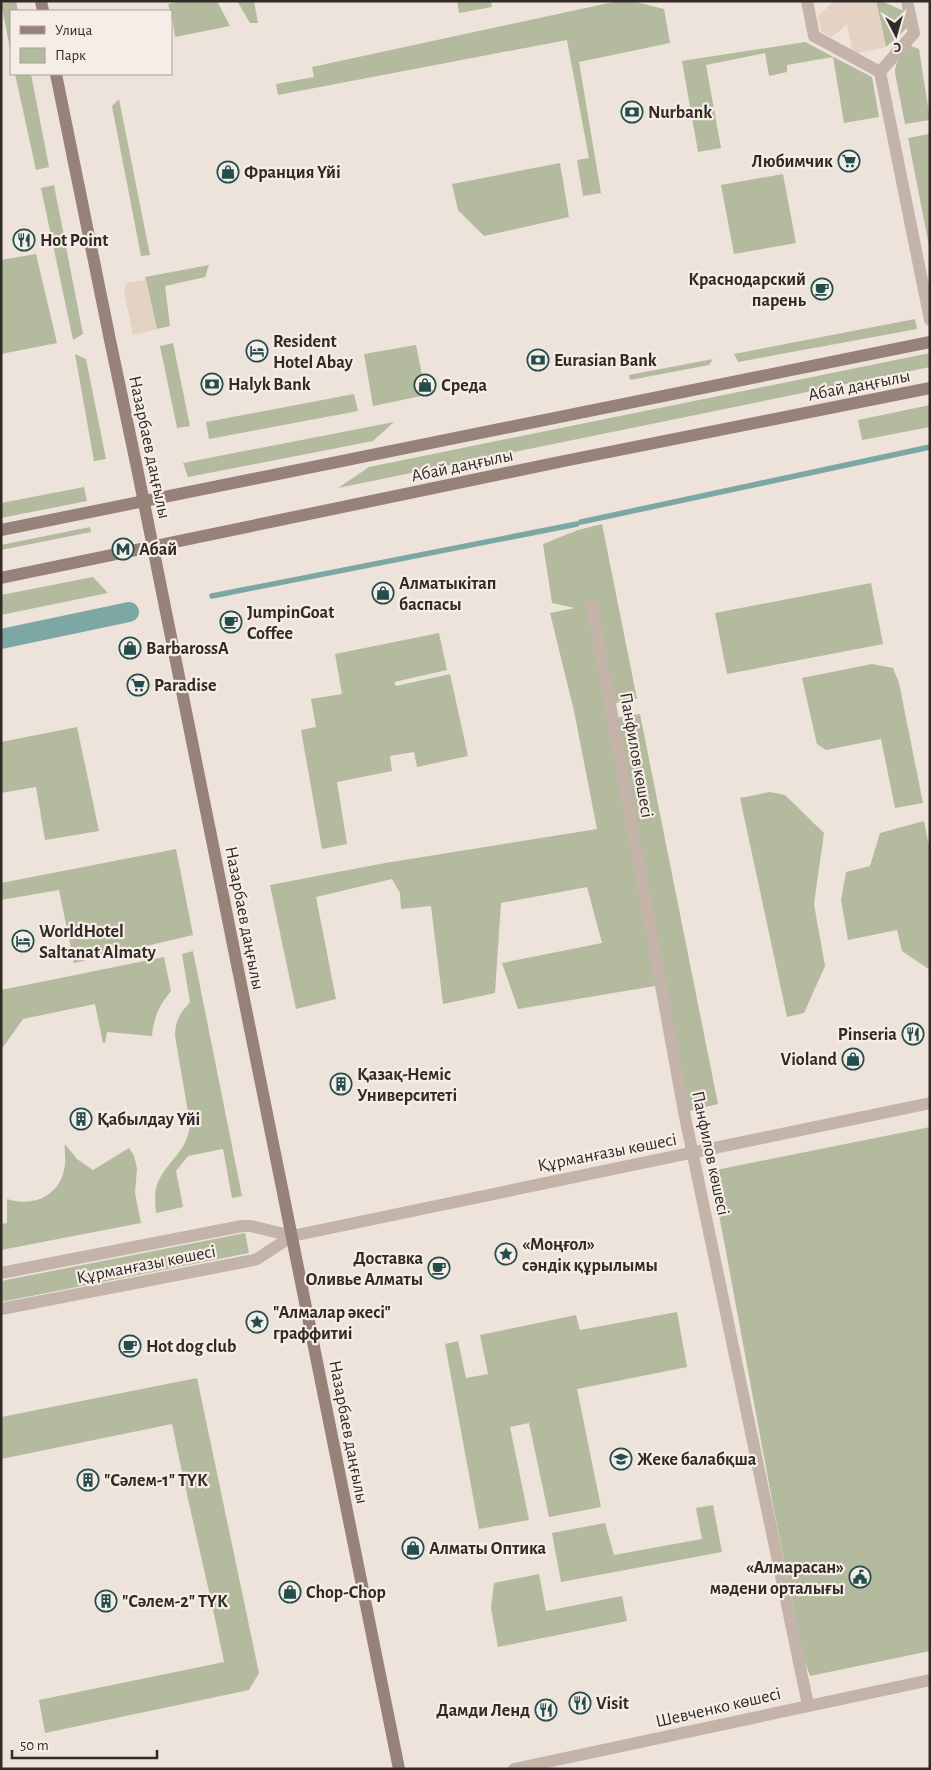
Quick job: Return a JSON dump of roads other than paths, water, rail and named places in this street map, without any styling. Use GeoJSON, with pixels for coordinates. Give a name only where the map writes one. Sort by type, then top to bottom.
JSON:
{"type":"FeatureCollection","features":[{"type":"Feature","properties":{"kind":"main road","name":"Назарбаев даңғылы"},"geometry":{"type":"LineString","coordinates":[[56,75],[399,1769]]}},
{"type":"Feature","properties":{"kind":"main road","name":"Абай даңғылы"},"geometry":{"type":"LineString","coordinates":[[1,530],[930,342]]}},
{"type":"Feature","properties":{"kind":"main road","name":"Абай даңғылы"},"geometry":{"type":"LineString","coordinates":[[1,578],[153,548],[564,461],[930,388]]}},
{"type":"Feature","properties":{"kind":"street"},"geometry":{"type":"LineString","coordinates":[[807,1],[814,36],[880,72],[930,320]]}},
{"type":"Feature","properties":{"kind":"street"},"geometry":{"type":"LineString","coordinates":[[880,72],[914,33],[907,1]]}},
{"type":"Feature","properties":{"kind":"street","name":"Панфилов көшесі"},"geometry":{"type":"LineString","coordinates":[[592,605],[692,1153],[808,1705]]}},
{"type":"Feature","properties":{"kind":"street","name":"Құрманғазы көшесі"},"geometry":{"type":"LineString","coordinates":[[1,1310],[249,1262],[257,1259],[292,1236],[930,1103]]}},
{"type":"Feature","properties":{"kind":"street","name":"Құрманғазы көшесі"},"geometry":{"type":"LineString","coordinates":[[1,1273],[242,1226],[251,1226],[292,1236]]}},
{"type":"Feature","properties":{"kind":"street","name":"Шевченко көшесі"},"geometry":{"type":"LineString","coordinates":[[514,1769],[930,1680]]}},
{"type":"Feature","properties":{"kind":"waterway"},"geometry":{"type":"LineString","coordinates":[[581,522],[930,447]]}},
{"type":"Feature","properties":{"kind":"waterway"},"geometry":{"type":"LineString","coordinates":[[212,596],[577,524]]}},
{"type":"Feature","properties":{"kind":"waterway"},"geometry":{"type":"LineString","coordinates":[[1,639],[129,612]]}},
{"type":"Feature","properties":{"kind":"place","name":"Nurbank"},"geometry":{"type":"Point","coordinates":[632,112]}},
{"type":"Feature","properties":{"kind":"place","name":"Любимчик"},"geometry":{"type":"Point","coordinates":[849,161]}},
{"type":"Feature","properties":{"kind":"place","name":"Франция Үйі"},"geometry":{"type":"Point","coordinates":[228,172]}},
{"type":"Feature","properties":{"kind":"place","name":"Hot Point"},"geometry":{"type":"Point","coordinates":[24,240]}},
{"type":"Feature","properties":{"kind":"place","name":"Краснодарский парень"},"geometry":{"type":"Point","coordinates":[822,289]}},
{"type":"Feature","properties":{"kind":"place","name":"Resident Hotel Abay"},"geometry":{"type":"Point","coordinates":[257,351]}},
{"type":"Feature","properties":{"kind":"place","name":"Eurasian Bank"},"geometry":{"type":"Point","coordinates":[538,360]}},
{"type":"Feature","properties":{"kind":"place","name":"Halyk Bank"},"geometry":{"type":"Point","coordinates":[212,384]}},
{"type":"Feature","properties":{"kind":"place","name":"Среда"},"geometry":{"type":"Point","coordinates":[425,385]}},
{"type":"Feature","properties":{"kind":"place","name":"Абай"},"geometry":{"type":"Point","coordinates":[123,549]}},
{"type":"Feature","properties":{"kind":"place","name":"Алматыкітап баспасы"},"geometry":{"type":"Point","coordinates":[383,593]}},
{"type":"Feature","properties":{"kind":"place","name":"JumpinGoat Coffee"},"geometry":{"type":"Point","coordinates":[231,622]}},
{"type":"Feature","properties":{"kind":"place","name":"BarbarossA"},"geometry":{"type":"Point","coordinates":[130,648]}},
{"type":"Feature","properties":{"kind":"place","name":"Paradise"},"geometry":{"type":"Point","coordinates":[138,685]}},
{"type":"Feature","properties":{"kind":"place","name":"WorldHotel Saltanat Almaty"},"geometry":{"type":"Point","coordinates":[23,941]}},
{"type":"Feature","properties":{"kind":"place","name":"Pinseria"},"geometry":{"type":"Point","coordinates":[913,1034]}},
{"type":"Feature","properties":{"kind":"place","name":"Violand"},"geometry":{"type":"Point","coordinates":[853,1059]}},
{"type":"Feature","properties":{"kind":"place","name":"Қазақ-Неміс Университеті"},"geometry":{"type":"Point","coordinates":[341,1084]}},
{"type":"Feature","properties":{"kind":"place","name":"Қабылдау Үйі"},"geometry":{"type":"Point","coordinates":[81,1119]}},
{"type":"Feature","properties":{"kind":"place","name":"«Моңғол» сәндік құрылымы"},"geometry":{"type":"Point","coordinates":[506,1254]}},
{"type":"Feature","properties":{"kind":"place","name":"Доставка Оливье Алматы"},"geometry":{"type":"Point","coordinates":[439,1268]}},
{"type":"Feature","properties":{"kind":"place","name":"\"Алмалар әкесі\" граффитиі"},"geometry":{"type":"Point","coordinates":[257,1322]}},
{"type":"Feature","properties":{"kind":"place","name":"Hot dog club"},"geometry":{"type":"Point","coordinates":[130,1346]}},
{"type":"Feature","properties":{"kind":"place","name":"Жеке балабқша"},"geometry":{"type":"Point","coordinates":[621,1459]}},
{"type":"Feature","properties":{"kind":"place","name":"\"Сәлем-1\" ТҮК"},"geometry":{"type":"Point","coordinates":[88,1480]}},
{"type":"Feature","properties":{"kind":"place","name":"Алматы Оптика"},"geometry":{"type":"Point","coordinates":[413,1548]}},
{"type":"Feature","properties":{"kind":"place","name":"«Алмарасан» мәдени орталығы"},"geometry":{"type":"Point","coordinates":[860,1577]}},
{"type":"Feature","properties":{"kind":"place","name":"Chop-Chop"},"geometry":{"type":"Point","coordinates":[290,1592]}},
{"type":"Feature","properties":{"kind":"place","name":"\"Сәлем-2\" ТҮК"},"geometry":{"type":"Point","coordinates":[106,1601]}},
{"type":"Feature","properties":{"kind":"place","name":"Visit"},"geometry":{"type":"Point","coordinates":[580,1703]}},
{"type":"Feature","properties":{"kind":"place","name":"Дамди Ленд"},"geometry":{"type":"Point","coordinates":[546,1710]}}]}
